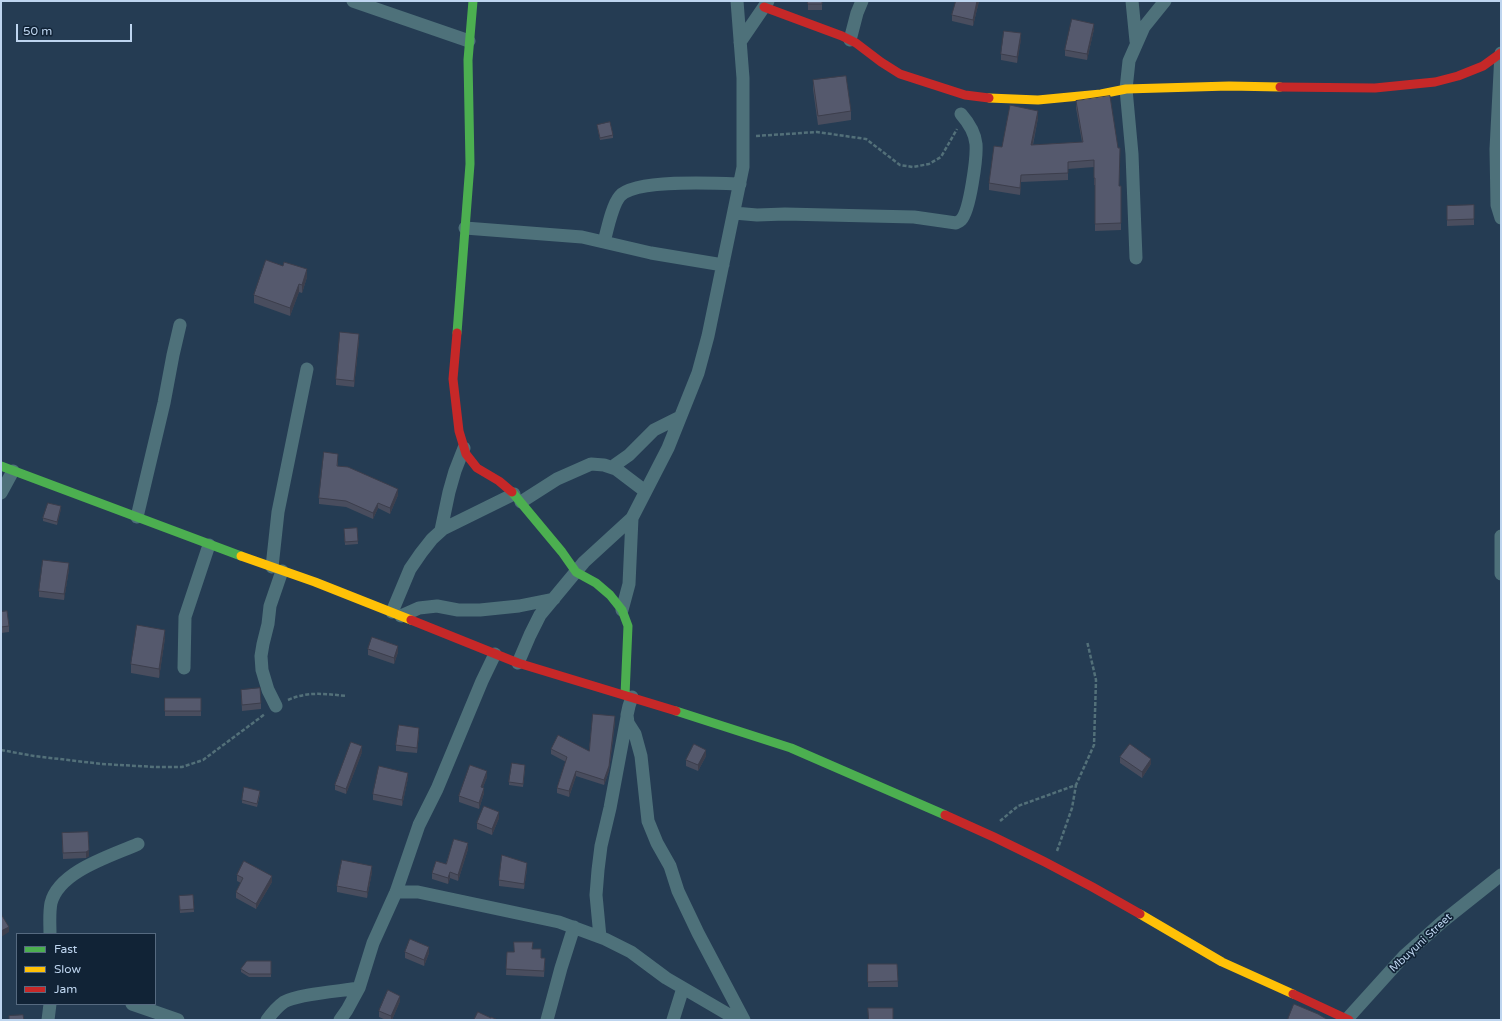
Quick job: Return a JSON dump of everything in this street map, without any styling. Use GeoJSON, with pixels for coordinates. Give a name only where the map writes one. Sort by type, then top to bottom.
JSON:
{"type":"FeatureCollection","features":[{"type":"Feature","properties":{"kind":"street"},"geometry":{"type":"LineString","coordinates":[[353,1],[469,40]]}},
{"type":"Feature","properties":{"kind":"street"},"geometry":{"type":"LineString","coordinates":[[472,1],[468,60],[470,164],[453,379],[459,431],[466,454],[477,468],[499,480],[517,498],[562,552],[576,572],[596,583],[610,595],[622,610],[628,626],[629,706],[610,808],[601,846],[596,895],[600,937]]}},
{"type":"Feature","properties":{"kind":"street"},"geometry":{"type":"LineString","coordinates":[[518,663],[540,615],[584,562],[632,518],[668,448],[700,365],[708,336],[743,167],[743,78],[737,1]]}},
{"type":"Feature","properties":{"kind":"street"},"geometry":{"type":"LineString","coordinates":[[850,40],[857,13],[862,1]]}},
{"type":"Feature","properties":{"kind":"street"},"geometry":{"type":"LineString","coordinates":[[1132,1],[1136,43]]}},
{"type":"Feature","properties":{"kind":"street"},"geometry":{"type":"LineString","coordinates":[[1136,258],[1132,154],[1126,89],[1129,61],[1144,27],[1165,1]]}},
{"type":"Feature","properties":{"kind":"street"},"geometry":{"type":"LineString","coordinates":[[740,42],[766,4],[850,40],[900,74],[965,95],[997,99],[1038,100],[1101,94],[1126,89],[1229,86],[1383,87],[1434,82],[1458,76],[1483,66],[1501,53]]}},
{"type":"Feature","properties":{"kind":"street"},"geometry":{"type":"LineString","coordinates":[[1501,53],[1496,149],[1497,205],[1501,218]]}},
{"type":"Feature","properties":{"kind":"street"},"geometry":{"type":"LineString","coordinates":[[734,213],[757,215],[785,214],[914,217],[956,223],[962,219],[967,209],[974,175],[976,143],[968,122],[961,114]]}},
{"type":"Feature","properties":{"kind":"street"},"geometry":{"type":"LineString","coordinates":[[604,242],[618,197],[629,190],[648,186],[707,183],[740,184]]}},
{"type":"Feature","properties":{"kind":"street"},"geometry":{"type":"LineString","coordinates":[[465,228],[582,237],[651,253],[723,266]]}},
{"type":"Feature","properties":{"kind":"street"},"geometry":{"type":"LineString","coordinates":[[137,517],[164,403],[180,325]]}},
{"type":"Feature","properties":{"kind":"street"},"geometry":{"type":"LineString","coordinates":[[276,706],[268,690],[262,670],[261,656],[277,569],[278,512],[307,369]]}},
{"type":"Feature","properties":{"kind":"street"},"geometry":{"type":"LineString","coordinates":[[612,467],[629,455],[654,430],[680,417]]}},
{"type":"Feature","properties":{"kind":"street"},"geometry":{"type":"LineString","coordinates":[[441,530],[455,470],[464,448]]}},
{"type":"Feature","properties":{"kind":"street"},"geometry":{"type":"LineString","coordinates":[[396,614],[410,569],[421,553],[441,530],[517,498],[591,464],[616,469],[645,491]]}},
{"type":"Feature","properties":{"kind":"street"},"geometry":{"type":"LineString","coordinates":[[1,493],[7,468],[396,614],[518,663],[629,696],[791,748],[986,833],[1106,894],[1222,962],[1348,1019]]}},
{"type":"Feature","properties":{"kind":"street"},"geometry":{"type":"LineString","coordinates":[[622,610],[628,584],[632,518]]}},
{"type":"Feature","properties":{"kind":"street"},"geometry":{"type":"LineString","coordinates":[[1501,536],[1501,574]]}},
{"type":"Feature","properties":{"kind":"street"},"geometry":{"type":"LineString","coordinates":[[184,668],[185,617],[209,545]]}},
{"type":"Feature","properties":{"kind":"street"},"geometry":{"type":"LineString","coordinates":[[396,614],[419,608],[437,606],[458,610],[480,610],[519,606],[554,599]]}},
{"type":"Feature","properties":{"kind":"street"},"geometry":{"type":"LineString","coordinates":[[340,1020],[359,988],[373,943],[396,892],[419,825],[437,789],[482,681],[495,654]]}},
{"type":"Feature","properties":{"kind":"street"},"geometry":{"type":"LineString","coordinates":[[627,715],[628,723],[635,734],[641,756],[643,788],[648,821],[657,843],[670,866],[678,891],[698,933],[744,1020]]}},
{"type":"Feature","properties":{"kind":"street"},"geometry":{"type":"LineString","coordinates":[[50,933],[51,902],[60,886],[84,868],[138,844]]}},
{"type":"Feature","properties":{"kind":"street","name":"Mbuyuni Street"},"geometry":{"type":"LineString","coordinates":[[1348,1019],[1404,956],[1442,922],[1501,875]]}},
{"type":"Feature","properties":{"kind":"street"},"geometry":{"type":"LineString","coordinates":[[396,892],[418,892],[446,897],[560,922],[574,927],[600,937],[631,952],[666,978],[738,1020]]}},
{"type":"Feature","properties":{"kind":"street"},"geometry":{"type":"LineString","coordinates":[[547,1020],[574,927]]}},
{"type":"Feature","properties":{"kind":"street"},"geometry":{"type":"LineString","coordinates":[[267,1020],[272,1012],[285,1001],[359,988]]}},
{"type":"Feature","properties":{"kind":"street"},"geometry":{"type":"LineString","coordinates":[[673,1020],[683,988]]}},
{"type":"Feature","properties":{"kind":"street"},"geometry":{"type":"LineString","coordinates":[[48,1020],[50,1005]]}},
{"type":"Feature","properties":{"kind":"street"},"geometry":{"type":"LineString","coordinates":[[135,1005],[178,1020]]}},
{"type":"Feature","properties":{"kind":"path"},"geometry":{"type":"LineString","coordinates":[[743,136],[817,132],[866,139],[900,165],[913,168],[929,164],[941,157],[958,126],[961,114]]}},
{"type":"Feature","properties":{"kind":"path"},"geometry":{"type":"LineString","coordinates":[[1052,867],[1072,808],[1076,784],[1094,745],[1096,680],[1087,641]]}},
{"type":"Feature","properties":{"kind":"path"},"geometry":{"type":"LineString","coordinates":[[1,750],[34,756],[102,764],[182,767],[203,760],[227,744],[276,706],[300,695],[323,694],[347,696]]}},
{"type":"Feature","properties":{"kind":"path"},"geometry":{"type":"LineString","coordinates":[[986,833],[1018,806],[1076,784]]}},
{"type":"Feature","properties":{"kind":"building"},"geometry":{"type":"Polygon","coordinates":[[[808,1],[822,1],[822,4],[808,4],[808,1]]]}},
{"type":"Feature","properties":{"kind":"building"},"geometry":{"type":"Polygon","coordinates":[[[956,1],[977,1],[973,20],[952,15],[956,1]]]}},
{"type":"Feature","properties":{"kind":"building"},"geometry":{"type":"Polygon","coordinates":[[[1072,19],[1094,24],[1087,54],[1065,50],[1072,19]]]}},
{"type":"Feature","properties":{"kind":"building"},"geometry":{"type":"Polygon","coordinates":[[[1004,31],[1021,33],[1017,57],[1001,54],[1004,31]]]}},
{"type":"Feature","properties":{"kind":"building"},"geometry":{"type":"Polygon","coordinates":[[[846,76],[851,111],[818,116],[813,80],[846,76]]]}},
{"type":"Feature","properties":{"kind":"building"},"geometry":{"type":"Polygon","coordinates":[[[1110,96],[1118,148],[1120,148],[1119,186],[1121,186],[1121,223],[1095,224],[1094,160],[1068,162],[1068,173],[1021,175],[1020,188],[989,183],[994,146],[1002,147],[1010,105],[1038,111],[1031,145],[1083,142],[1076,101],[1110,96]]]}},
{"type":"Feature","properties":{"kind":"building"},"geometry":{"type":"Polygon","coordinates":[[[610,122],[613,135],[600,138],[597,125],[610,122]]]}},
{"type":"Feature","properties":{"kind":"building"},"geometry":{"type":"Polygon","coordinates":[[[1474,205],[1474,219],[1447,220],[1447,206],[1474,205]]]}},
{"type":"Feature","properties":{"kind":"building"},"geometry":{"type":"Polygon","coordinates":[[[266,260],[283,266],[284,262],[307,269],[302,285],[299,284],[290,308],[254,295],[266,260]]]}},
{"type":"Feature","properties":{"kind":"building"},"geometry":{"type":"Polygon","coordinates":[[[340,332],[359,334],[354,381],[336,379],[340,332]]]}},
{"type":"Feature","properties":{"kind":"building"},"geometry":{"type":"Polygon","coordinates":[[[324,452],[338,454],[337,466],[348,467],[398,489],[390,508],[378,503],[373,513],[346,501],[319,498],[324,452]]]}},
{"type":"Feature","properties":{"kind":"building"},"geometry":{"type":"Polygon","coordinates":[[[48,503],[61,506],[57,522],[43,518],[48,503]]]}},
{"type":"Feature","properties":{"kind":"building"},"geometry":{"type":"Polygon","coordinates":[[[357,528],[358,541],[345,542],[344,529],[357,528]]]}},
{"type":"Feature","properties":{"kind":"building"},"geometry":{"type":"Polygon","coordinates":[[[43,560],[69,563],[64,594],[39,591],[43,560]]]}},
{"type":"Feature","properties":{"kind":"building"},"geometry":{"type":"Polygon","coordinates":[[[7,611],[9,626],[1,627],[1,612],[7,611]]]}},
{"type":"Feature","properties":{"kind":"building"},"geometry":{"type":"Polygon","coordinates":[[[137,625],[165,630],[159,669],[131,664],[137,625]]]}},
{"type":"Feature","properties":{"kind":"building"},"geometry":{"type":"Polygon","coordinates":[[[372,637],[398,646],[394,658],[368,649],[372,637]]]}},
{"type":"Feature","properties":{"kind":"building"},"geometry":{"type":"Polygon","coordinates":[[[260,688],[261,703],[242,705],[241,690],[260,688]]]}},
{"type":"Feature","properties":{"kind":"building"},"geometry":{"type":"Polygon","coordinates":[[[165,698],[201,698],[201,711],[165,711],[165,698]]]}},
{"type":"Feature","properties":{"kind":"building"},"geometry":{"type":"Polygon","coordinates":[[[593,714],[615,716],[609,766],[604,780],[576,771],[569,791],[557,788],[567,757],[551,749],[558,735],[589,751],[593,714]]]}},
{"type":"Feature","properties":{"kind":"building"},"geometry":{"type":"Polygon","coordinates":[[[399,725],[419,728],[417,748],[396,745],[399,725]]]}},
{"type":"Feature","properties":{"kind":"building"},"geometry":{"type":"Polygon","coordinates":[[[351,742],[362,746],[346,789],[335,785],[351,742]]]}},
{"type":"Feature","properties":{"kind":"building"},"geometry":{"type":"Polygon","coordinates":[[[694,744],[706,750],[698,765],[686,760],[694,744]]]}},
{"type":"Feature","properties":{"kind":"building"},"geometry":{"type":"Polygon","coordinates":[[[1130,744],[1151,759],[1142,772],[1120,757],[1130,744]]]}},
{"type":"Feature","properties":{"kind":"building"},"geometry":{"type":"Polygon","coordinates":[[[512,763],[525,765],[523,784],[509,782],[512,763]]]}},
{"type":"Feature","properties":{"kind":"building"},"geometry":{"type":"Polygon","coordinates":[[[470,765],[487,771],[481,787],[484,788],[479,803],[459,796],[470,765]]]}},
{"type":"Feature","properties":{"kind":"building"},"geometry":{"type":"Polygon","coordinates":[[[379,766],[408,773],[402,800],[373,794],[379,766]]]}},
{"type":"Feature","properties":{"kind":"building"},"geometry":{"type":"Polygon","coordinates":[[[244,787],[260,791],[257,804],[242,800],[244,787]]]}},
{"type":"Feature","properties":{"kind":"building"},"geometry":{"type":"Polygon","coordinates":[[[484,806],[499,812],[492,829],[477,823],[484,806]]]}},
{"type":"Feature","properties":{"kind":"building"},"geometry":{"type":"Polygon","coordinates":[[[88,832],[89,850],[86,852],[63,853],[62,833],[88,832]]]}},
{"type":"Feature","properties":{"kind":"building"},"geometry":{"type":"Polygon","coordinates":[[[454,839],[468,843],[458,875],[450,872],[448,878],[432,873],[436,861],[446,864],[454,839]]]}},
{"type":"Feature","properties":{"kind":"building"},"geometry":{"type":"Polygon","coordinates":[[[502,855],[527,863],[524,884],[499,880],[502,855]]]}},
{"type":"Feature","properties":{"kind":"building"},"geometry":{"type":"Polygon","coordinates":[[[342,860],[372,866],[367,892],[337,886],[342,860]]]}},
{"type":"Feature","properties":{"kind":"building"},"geometry":{"type":"Polygon","coordinates":[[[244,861],[272,876],[256,904],[236,892],[243,878],[237,875],[244,861]]]}},
{"type":"Feature","properties":{"kind":"building"},"geometry":{"type":"Polygon","coordinates":[[[193,895],[194,909],[180,910],[179,896],[193,895]]]}},
{"type":"Feature","properties":{"kind":"building"},"geometry":{"type":"Polygon","coordinates":[[[1,914],[9,927],[1,931],[1,914]]]}},
{"type":"Feature","properties":{"kind":"building"},"geometry":{"type":"Polygon","coordinates":[[[410,939],[429,947],[424,960],[405,952],[410,939]]]}},
{"type":"Feature","properties":{"kind":"building"},"geometry":{"type":"Polygon","coordinates":[[[514,942],[533,942],[532,949],[541,949],[541,958],[545,958],[544,971],[506,969],[507,952],[514,952],[514,942]]]}},
{"type":"Feature","properties":{"kind":"building"},"geometry":{"type":"Polygon","coordinates":[[[247,961],[271,961],[271,974],[249,974],[241,969],[247,961]]]}},
{"type":"Feature","properties":{"kind":"building"},"geometry":{"type":"Polygon","coordinates":[[[868,964],[897,964],[898,981],[868,982],[868,964]]]}},
{"type":"Feature","properties":{"kind":"building"},"geometry":{"type":"Polygon","coordinates":[[[388,990],[400,996],[391,1016],[379,1011],[388,990]]]}},
{"type":"Feature","properties":{"kind":"building"},"geometry":{"type":"Polygon","coordinates":[[[1294,1004],[1318,1014],[1328,1020],[1288,1019],[1294,1004]]]}},
{"type":"Feature","properties":{"kind":"building"},"geometry":{"type":"Polygon","coordinates":[[[868,1008],[893,1008],[893,1020],[869,1020],[868,1008]]]}},
{"type":"Feature","properties":{"kind":"building"},"geometry":{"type":"Polygon","coordinates":[[[478,1012],[491,1018],[498,1020],[474,1020],[478,1012]]]}},
{"type":"Feature","properties":{"kind":"building"},"geometry":{"type":"Polygon","coordinates":[[[23,1015],[24,1020],[9,1020],[9,1016],[23,1015]]]}},
{"type":"Feature","properties":{"kind":"traffic: fast"},"geometry":{"type":"LineString","coordinates":[[457,333],[470,164],[468,60],[473,1]]}},
{"type":"Feature","properties":{"kind":"traffic: fast"},"geometry":{"type":"LineString","coordinates":[[1,466],[241,556]]}},
{"type":"Feature","properties":{"kind":"traffic: fast"},"geometry":{"type":"LineString","coordinates":[[512,492],[562,552],[576,572],[596,583],[610,595],[622,610],[628,626],[625,695]]}},
{"type":"Feature","properties":{"kind":"traffic: fast"},"geometry":{"type":"LineString","coordinates":[[676,711],[791,748],[945,815]]}},
{"type":"Feature","properties":{"kind":"traffic: slow"},"geometry":{"type":"LineString","coordinates":[[989,98],[1038,100],[1101,94],[1126,89],[1229,86],[1280,87]]}},
{"type":"Feature","properties":{"kind":"traffic: slow"},"geometry":{"type":"LineString","coordinates":[[241,556],[315,582],[411,620]]}},
{"type":"Feature","properties":{"kind":"traffic: slow"},"geometry":{"type":"LineString","coordinates":[[1140,914],[1222,962],[1293,994]]}},
{"type":"Feature","properties":{"kind":"traffic: jam"},"geometry":{"type":"LineString","coordinates":[[764,7],[842,36],[856,43],[900,74],[965,95],[989,98]]}},
{"type":"Feature","properties":{"kind":"traffic: jam"},"geometry":{"type":"LineString","coordinates":[[1280,87],[1375,88],[1435,82],[1458,76],[1483,66],[1501,53]]}},
{"type":"Feature","properties":{"kind":"traffic: jam"},"geometry":{"type":"LineString","coordinates":[[457,333],[453,379],[459,431],[466,454],[477,468],[499,481],[512,492]]}},
{"type":"Feature","properties":{"kind":"traffic: jam"},"geometry":{"type":"LineString","coordinates":[[411,620],[518,663],[676,711]]}},
{"type":"Feature","properties":{"kind":"traffic: jam"},"geometry":{"type":"LineString","coordinates":[[945,815],[1044,862],[1140,914]]}},
{"type":"Feature","properties":{"kind":"traffic: jam"},"geometry":{"type":"LineString","coordinates":[[1293,994],[1349,1020]]}}]}
